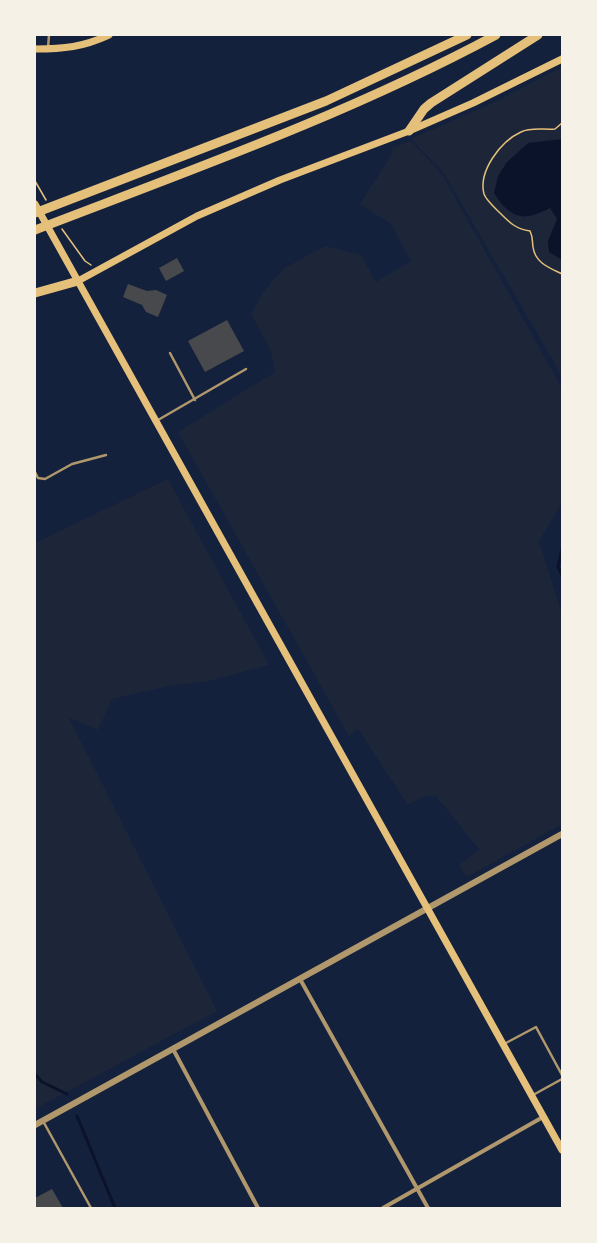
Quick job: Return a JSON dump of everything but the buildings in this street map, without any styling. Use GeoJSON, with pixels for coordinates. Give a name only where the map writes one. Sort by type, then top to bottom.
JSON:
{"type":"FeatureCollection","features":[{"type":"Feature","properties":{"kind":"highway"},"geometry":{"type":"LineString","coordinates":[[35,213],[326,101],[467,35]]}},
{"type":"Feature","properties":{"kind":"highway"},"geometry":{"type":"LineString","coordinates":[[35,230],[329,115],[410,79],[496,35]]}},
{"type":"Feature","properties":{"kind":"highway"},"geometry":{"type":"LineString","coordinates":[[409,131],[424,109],[538,35]]}},
{"type":"Feature","properties":{"kind":"highway"},"geometry":{"type":"LineString","coordinates":[[35,292],[78,281]]}},
{"type":"Feature","properties":{"kind":"main road"},"geometry":{"type":"LineString","coordinates":[[35,49],[65,49],[79,47],[110,35]]}},
{"type":"Feature","properties":{"kind":"main road"},"geometry":{"type":"LineString","coordinates":[[78,281],[197,216],[280,180],[409,131],[486,97],[562,59]]}},
{"type":"Feature","properties":{"kind":"main road"},"geometry":{"type":"LineString","coordinates":[[35,204],[562,1150]]}},
{"type":"Feature","properties":{"kind":"street"},"geometry":{"type":"LineString","coordinates":[[35,1125],[562,834]]}},
{"type":"Feature","properties":{"kind":"street"},"geometry":{"type":"LineString","coordinates":[[300,979],[428,1208]]}},
{"type":"Feature","properties":{"kind":"street"},"geometry":{"type":"LineString","coordinates":[[173,1049],[258,1208]]}},
{"type":"Feature","properties":{"kind":"street"},"geometry":{"type":"LineString","coordinates":[[384,1208],[543,1117]]}},
{"type":"Feature","properties":{"kind":"lane"},"geometry":{"type":"LineString","coordinates":[[48,49],[49,35]]}},
{"type":"Feature","properties":{"kind":"lane"},"geometry":{"type":"LineString","coordinates":[[170,353],[195,400]]}},
{"type":"Feature","properties":{"kind":"lane"},"geometry":{"type":"LineString","coordinates":[[155,421],[195,400],[246,369]]}},
{"type":"Feature","properties":{"kind":"lane"},"geometry":{"type":"LineString","coordinates":[[35,472],[38,478],[45,479],[72,464],[106,455]]}},
{"type":"Feature","properties":{"kind":"lane"},"geometry":{"type":"LineString","coordinates":[[503,1045],[536,1028],[562,1075]]}},
{"type":"Feature","properties":{"kind":"lane"},"geometry":{"type":"LineString","coordinates":[[532,1096],[562,1079]]}},
{"type":"Feature","properties":{"kind":"lane"},"geometry":{"type":"LineString","coordinates":[[43,1121],[91,1208]]}},
{"type":"Feature","properties":{"kind":"path"},"geometry":{"type":"LineString","coordinates":[[562,123],[555,129],[531,129],[522,131],[506,142],[491,160],[482,181],[484,196],[513,227],[530,231],[534,239],[533,247],[540,263],[562,274]]}},
{"type":"Feature","properties":{"kind":"shaded area"},"geometry":{"type":"Polygon","coordinates":[[[562,67],[562,376],[443,172],[411,139],[493,103],[562,67]]]}},
{"type":"Feature","properties":{"kind":"shaded area"},"geometry":{"type":"Polygon","coordinates":[[[562,139],[562,260],[549,252],[548,241],[557,219],[550,208],[532,215],[518,215],[508,210],[494,193],[498,176],[507,162],[528,143],[562,139]]]}},
{"type":"Feature","properties":{"kind":"shaded area"},"geometry":{"type":"Polygon","coordinates":[[[411,141],[441,173],[562,388],[562,503],[539,541],[562,615],[562,824],[467,877],[459,865],[479,849],[436,796],[424,796],[408,805],[358,729],[349,736],[178,432],[275,372],[271,351],[251,314],[264,291],[283,269],[325,246],[361,255],[376,282],[411,261],[391,224],[360,204],[391,156],[393,147],[411,141]]]}},
{"type":"Feature","properties":{"kind":"shaded area"},"geometry":{"type":"Polygon","coordinates":[[[168,479],[269,665],[208,681],[169,686],[112,699],[98,730],[69,718],[217,1011],[35,1109],[35,543],[168,479]]]}},
{"type":"Feature","properties":{"kind":"waterway"},"geometry":{"type":"LineString","coordinates":[[562,549],[558,567],[562,575]]}},
{"type":"Feature","properties":{"kind":"waterway"},"geometry":{"type":"LineString","coordinates":[[35,1074],[42,1082],[67,1094]]}},
{"type":"Feature","properties":{"kind":"waterway"},"geometry":{"type":"LineString","coordinates":[[77,1116],[115,1208]]}}]}
